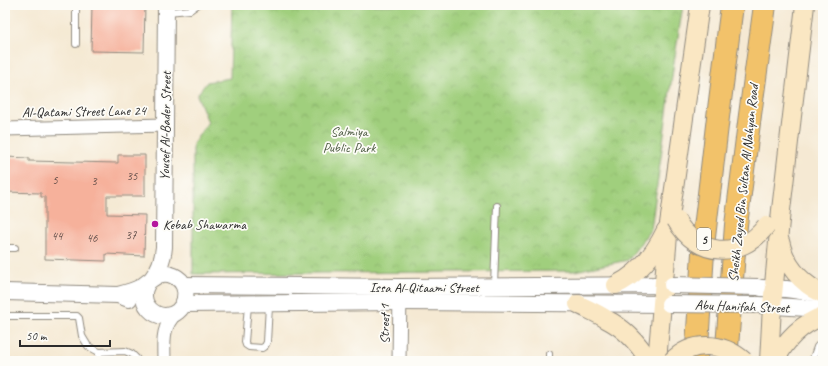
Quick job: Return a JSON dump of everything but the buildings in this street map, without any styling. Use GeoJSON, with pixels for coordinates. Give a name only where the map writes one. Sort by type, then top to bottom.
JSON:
{"type":"FeatureCollection","features":[{"type":"Feature","properties":{"kind":"highway","name":"5"},"geometry":{"type":"LineString","coordinates":[[696,361],[704,237],[732,5]]}},
{"type":"Feature","properties":{"kind":"highway","name":"Sheikh Zayed Bin Sultan Al Nahyan Road"},"geometry":{"type":"LineString","coordinates":[[726,361],[736,225],[765,5]]}},
{"type":"Feature","properties":{"kind":"main road"},"geometry":{"type":"LineString","coordinates":[[657,361],[668,285],[672,216],[700,5]]}},
{"type":"Feature","properties":{"kind":"main road"},"geometry":{"type":"LineString","coordinates":[[769,361],[765,297],[772,230],[782,200],[805,5]]}},
{"type":"Feature","properties":{"kind":"main road"},"geometry":{"type":"LineString","coordinates":[[672,216],[692,239],[699,244],[715,249],[731,249],[740,247],[754,239],[760,233],[772,230]]}},
{"type":"Feature","properties":{"kind":"main road"},"geometry":{"type":"LineString","coordinates":[[616,285],[622,283],[648,259],[658,246],[672,216]]}},
{"type":"Feature","properties":{"kind":"main road"},"geometry":{"type":"LineString","coordinates":[[772,230],[781,246],[785,258],[794,272],[808,285],[823,294]]}},
{"type":"Feature","properties":{"kind":"main road"},"geometry":{"type":"LineString","coordinates":[[578,304],[617,325],[633,339],[649,361]]}},
{"type":"Feature","properties":{"kind":"main road"},"geometry":{"type":"LineString","coordinates":[[774,361],[797,331],[823,316]]}},
{"type":"Feature","properties":{"kind":"main road"},"geometry":{"type":"LineString","coordinates":[[672,361],[687,350],[710,346],[725,349],[744,361]]}},
{"type":"Feature","properties":{"kind":"street","name":"Yousef Al-Bader Street"},"geometry":{"type":"LineString","coordinates":[[151,280],[158,271],[164,247],[166,9]]}},
{"type":"Feature","properties":{"kind":"street","name":"Al-Qatami Street Lane 24"},"geometry":{"type":"LineString","coordinates":[[5,129],[165,125]]}},
{"type":"Feature","properties":{"kind":"street","name":"Yousef Al-Bader Street"},"geometry":{"type":"LineString","coordinates":[[164,247],[169,264],[181,282]]}},
{"type":"Feature","properties":{"kind":"street"},"geometry":{"type":"LineString","coordinates":[[118,295],[134,290],[160,275],[166,274],[173,276],[181,282],[186,291],[186,298],[171,318],[164,331],[164,361]]}},
{"type":"Feature","properties":{"kind":"street"},"geometry":{"type":"LineString","coordinates":[[151,280],[145,288],[145,301],[160,324],[164,338]]}},
{"type":"Feature","properties":{"kind":"street","name":"Issa Al-Qitaami Street"},"geometry":{"type":"LineString","coordinates":[[181,282],[578,304],[665,304]]}},
{"type":"Feature","properties":{"kind":"street","name":"Issa Al-Qitaami Street"},"geometry":{"type":"LineString","coordinates":[[180,308],[400,295],[494,286],[668,285]]}},
{"type":"Feature","properties":{"kind":"street","name":"Abu Hanifah Street"},"geometry":{"type":"LineString","coordinates":[[668,285],[765,297],[823,309]]}},
{"type":"Feature","properties":{"kind":"street"},"geometry":{"type":"LineString","coordinates":[[5,292],[118,295],[133,300],[150,309],[157,315],[163,316],[170,315],[180,308]]}},
{"type":"Feature","properties":{"kind":"street","name":"Abu Hanifah Street"},"geometry":{"type":"LineString","coordinates":[[665,304],[823,294]]}},
{"type":"Feature","properties":{"kind":"street","name":"Street 1"},"geometry":{"type":"LineString","coordinates":[[400,295],[400,361]]}},
{"type":"Feature","properties":{"kind":"lane"},"geometry":{"type":"LineString","coordinates":[[76,5],[76,44]]}},
{"type":"Feature","properties":{"kind":"lane"},"geometry":{"type":"LineString","coordinates":[[166,9],[190,10],[197,5]]}},
{"type":"Feature","properties":{"kind":"lane"},"geometry":{"type":"LineString","coordinates":[[494,286],[497,206]]}},
{"type":"Feature","properties":{"kind":"lane"},"geometry":{"type":"LineString","coordinates":[[5,248],[15,248]]}},
{"type":"Feature","properties":{"kind":"lane"},"geometry":{"type":"LineString","coordinates":[[248,303],[245,342],[249,347],[262,348],[267,342],[269,303]]}},
{"type":"Feature","properties":{"kind":"lane"},"geometry":{"type":"LineString","coordinates":[[5,316],[77,316],[79,318],[82,336],[88,346],[99,352],[125,351],[132,354],[138,361]]}},
{"type":"Feature","properties":{"kind":"lane"},"geometry":{"type":"LineString","coordinates":[[812,361],[817,347],[823,340]]}},
{"type":"Feature","properties":{"kind":"lane"},"geometry":{"type":"LineString","coordinates":[[99,352],[99,361]]}},
{"type":"Feature","properties":{"kind":"lane"},"geometry":{"type":"LineString","coordinates":[[549,354],[549,361]]}},
{"type":"Feature","properties":{"kind":"green space","name":"Salmiya Public Park"},"geometry":{"type":"Polygon","coordinates":[[[232,5],[683,5],[651,229],[628,260],[575,271],[193,274],[193,144],[208,122],[197,95],[207,82],[230,78],[232,5]]]}},
{"type":"Feature","properties":{"kind":"place","name":"Kebab Shawarma"},"geometry":{"type":"Point","coordinates":[155,224]}}]}
